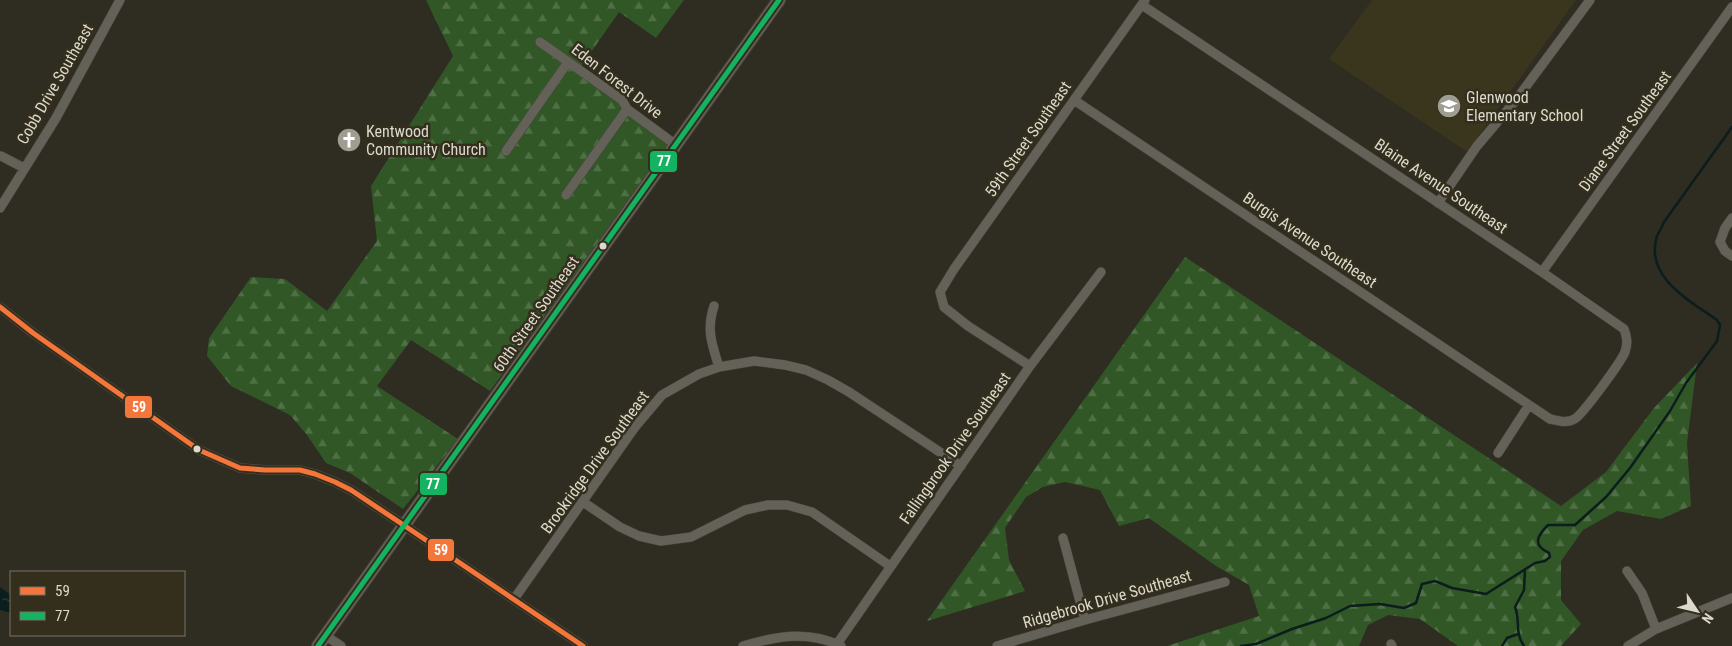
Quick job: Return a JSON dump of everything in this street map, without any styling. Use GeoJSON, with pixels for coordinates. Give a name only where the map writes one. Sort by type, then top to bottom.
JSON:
{"type":"FeatureCollection","features":[{"type":"Feature","properties":{"kind":"main road","name":"60th Street Southeast"},"geometry":{"type":"LineString","coordinates":[[322,641],[779,0]]}},
{"type":"Feature","properties":{"kind":"street","name":"Cobb Drive Southeast"},"geometry":{"type":"LineString","coordinates":[[0,208],[56,118],[120,0]]}},
{"type":"Feature","properties":{"kind":"street"},"geometry":{"type":"LineString","coordinates":[[1438,203],[1477,146],[1516,100],[1590,0]]}},
{"type":"Feature","properties":{"kind":"street","name":"Blaine Avenue Southeast"},"geometry":{"type":"LineString","coordinates":[[1143,2],[1624,329],[1628,338],[1625,353],[1586,408],[1576,418],[1564,422]]}},
{"type":"Feature","properties":{"kind":"street","name":"59th Street Southeast"},"geometry":{"type":"LineString","coordinates":[[1030,366],[968,326],[944,308],[940,292],[943,285],[1143,2]]}},
{"type":"Feature","properties":{"kind":"street","name":"Diane Street Southeast"},"geometry":{"type":"LineString","coordinates":[[1542,272],[1732,7]]}},
{"type":"Feature","properties":{"kind":"street","name":"Eden Forest Drive"},"geometry":{"type":"LineString","coordinates":[[540,42],[622,100],[627,110],[676,145]]}},
{"type":"Feature","properties":{"kind":"street"},"geometry":{"type":"LineString","coordinates":[[506,151],[568,62]]}},
{"type":"Feature","properties":{"kind":"street","name":"Burgis Avenue Southeast"},"geometry":{"type":"LineString","coordinates":[[1074,100],[1550,419],[1564,422]]}},
{"type":"Feature","properties":{"kind":"street"},"geometry":{"type":"LineString","coordinates":[[566,195],[627,110]]}},
{"type":"Feature","properties":{"kind":"street"},"geometry":{"type":"LineString","coordinates":[[1,156],[24,168]]}},
{"type":"Feature","properties":{"kind":"street"},"geometry":{"type":"LineString","coordinates":[[1732,218],[1725,228],[1720,242],[1725,251],[1732,256]]}},
{"type":"Feature","properties":{"kind":"street","name":"Fallingbrook Drive Southeast"},"geometry":{"type":"LineString","coordinates":[[839,645],[890,566],[1030,366],[1100,272]]}},
{"type":"Feature","properties":{"kind":"street"},"geometry":{"type":"LineString","coordinates":[[714,306],[709,323],[710,335],[719,367]]}},
{"type":"Feature","properties":{"kind":"street"},"geometry":{"type":"LineString","coordinates":[[0,307],[33,333],[199,450],[240,468],[300,470],[315,474],[351,490],[583,646]]}},
{"type":"Feature","properties":{"kind":"street","name":"Brookridge Drive Southeast"},"geometry":{"type":"LineString","coordinates":[[514,599],[636,427],[662,395],[699,374],[719,367],[754,362],[785,365],[806,370],[849,392],[961,466]]}},
{"type":"Feature","properties":{"kind":"street"},"geometry":{"type":"LineString","coordinates":[[1498,453],[1529,405]]}},
{"type":"Feature","properties":{"kind":"street"},"geometry":{"type":"LineString","coordinates":[[583,502],[639,536],[661,541],[691,537],[745,510],[768,505],[787,505],[812,512],[890,566]]}},
{"type":"Feature","properties":{"kind":"street"},"geometry":{"type":"LineString","coordinates":[[1063,538],[1084,620]]}},
{"type":"Feature","properties":{"kind":"street"},"geometry":{"type":"LineString","coordinates":[[1627,571],[1642,593],[1656,628]]}},
{"type":"Feature","properties":{"kind":"street","name":"Ridgebrook Drive Southeast"},"geometry":{"type":"LineString","coordinates":[[1004,645],[1084,620],[1225,582]]}},
{"type":"Feature","properties":{"kind":"street"},"geometry":{"type":"LineString","coordinates":[[1628,646],[1656,628],[1732,598]]}},
{"type":"Feature","properties":{"kind":"street"},"geometry":{"type":"LineString","coordinates":[[747,645],[774,637],[802,635],[839,645]]}},
{"type":"Feature","properties":{"kind":"street"},"geometry":{"type":"LineString","coordinates":[[322,641],[340,646]]}},
{"type":"Feature","properties":{"kind":"shaded area","name":"Glenwood Elementary School"},"geometry":{"type":"Polygon","coordinates":[[[1372,0],[1576,0],[1467,152],[1329,59],[1372,0]]]}},
{"type":"Feature","properties":{"kind":"green space"},"geometry":{"type":"Polygon","coordinates":[[[426,0],[684,0],[656,38],[619,12],[577,72],[673,139],[490,391],[411,340],[377,386],[458,439],[403,509],[350,473],[326,463],[307,435],[290,415],[231,386],[207,356],[209,338],[251,277],[285,279],[327,311],[377,241],[371,186],[453,56],[426,0]]]}},
{"type":"Feature","properties":{"kind":"green space"},"geometry":{"type":"Polygon","coordinates":[[[1185,257],[1561,506],[1606,472],[1654,408],[1697,363],[1687,443],[1691,506],[1661,519],[1617,511],[1583,530],[1561,561],[1561,600],[1581,624],[1561,646],[1458,646],[1420,619],[1388,615],[1368,625],[1359,646],[1167,646],[1259,616],[1249,585],[1216,566],[1149,518],[1119,526],[1100,490],[1065,482],[1043,487],[1026,497],[1005,528],[1009,560],[1025,591],[927,621],[1185,257]]]}},
{"type":"Feature","properties":{"kind":"water"},"geometry":{"type":"Polygon","coordinates":[[[0,587],[10,594],[10,613],[0,610],[0,587]]]}},
{"type":"Feature","properties":{"kind":"waterway"},"geometry":{"type":"LineString","coordinates":[[1241,646],[1256,644],[1292,629],[1326,618],[1350,606],[1380,604],[1404,608],[1416,603],[1422,584],[1435,581],[1452,588],[1486,594],[1535,563],[1545,561],[1550,557],[1549,553],[1538,544],[1541,533],[1548,525],[1575,525],[1606,497],[1630,468],[1670,411],[1686,383],[1717,341],[1720,325],[1717,320],[1694,305],[1663,276],[1657,264],[1655,251],[1657,236],[1664,222],[1732,127]]}},
{"type":"Feature","properties":{"kind":"waterway"},"geometry":{"type":"LineString","coordinates":[[1524,646],[1519,636],[1518,617],[1515,607],[1524,590],[1525,569]]}},
{"type":"Feature","properties":{"kind":"waterway"},"geometry":{"type":"LineString","coordinates":[[1502,646],[1507,638],[1518,634]]}},
{"type":"Feature","properties":{"kind":"transit line","name":"77"},"geometry":{"type":"LineString","coordinates":[[318,646],[779,0]]}},
{"type":"Feature","properties":{"kind":"transit line","name":"59"},"geometry":{"type":"LineString","coordinates":[[0,307],[33,333],[199,450],[240,468],[300,470],[315,474],[351,490],[583,646]]}},
{"type":"Feature","properties":{"kind":"place","name":"Glenwood Elementary School"},"geometry":{"type":"Point","coordinates":[1449,106]}},
{"type":"Feature","properties":{"kind":"place","name":"Kentwood Community Church"},"geometry":{"type":"Point","coordinates":[349,140]}}]}
